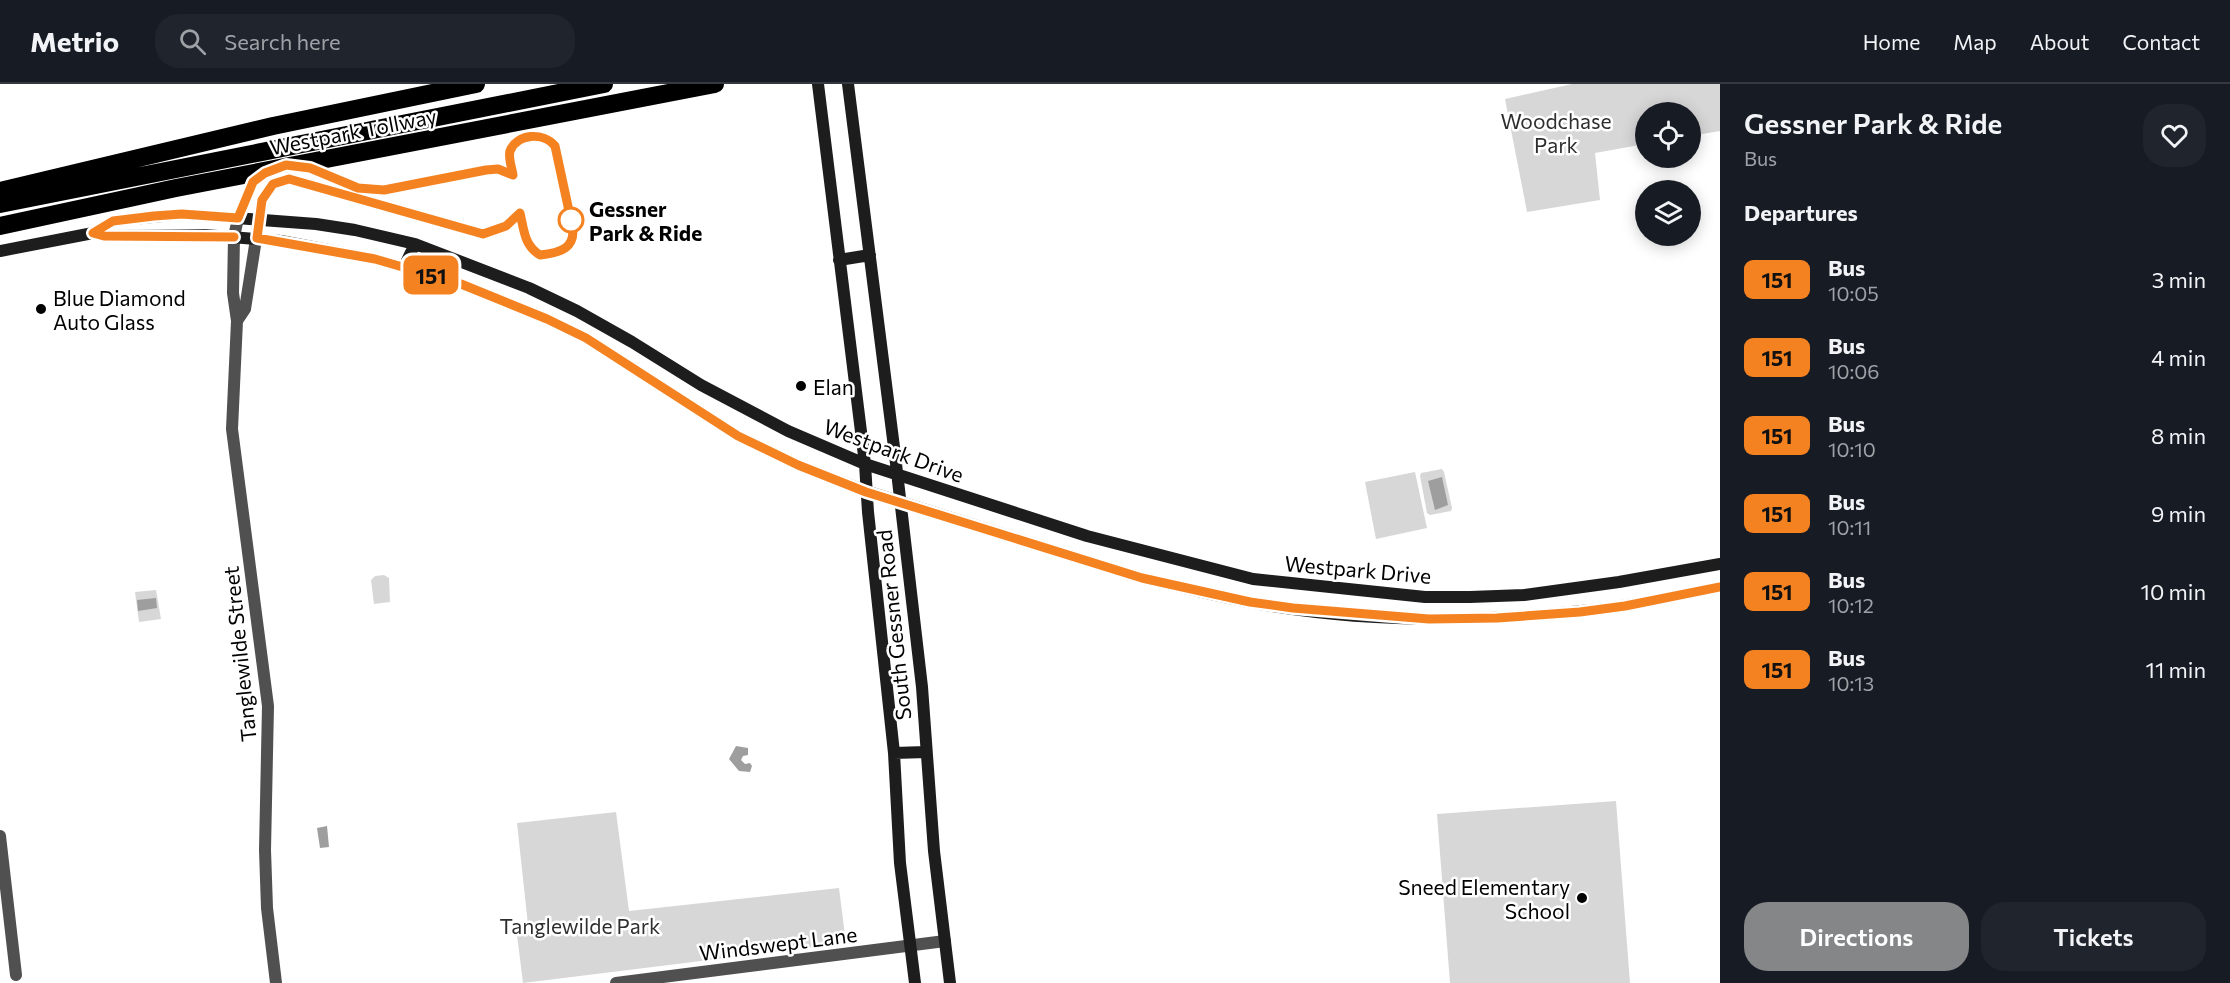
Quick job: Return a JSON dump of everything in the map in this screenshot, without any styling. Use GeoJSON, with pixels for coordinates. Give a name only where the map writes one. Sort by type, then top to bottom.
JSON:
{"type":"FeatureCollection","features":[{"type":"Feature","properties":{"kind":"highway"},"geometry":{"type":"LineString","coordinates":[[0,190],[273,126],[476,84]]}},
{"type":"Feature","properties":{"kind":"highway","name":"Westpark Tollway"},"geometry":{"type":"LineString","coordinates":[[0,204],[604,84]]}},
{"type":"Feature","properties":{"kind":"highway","name":"Westpark Tollway"},"geometry":{"type":"LineString","coordinates":[[0,226],[176,188],[715,84]]}},
{"type":"Feature","properties":{"kind":"main road","name":"South Gessner Road"},"geometry":{"type":"LineString","coordinates":[[818,84],[865,464],[866,492],[894,753],[900,863],[915,983]]}},
{"type":"Feature","properties":{"kind":"main road","name":"South Gessner Road"},"geometry":{"type":"LineString","coordinates":[[848,84],[922,687],[934,851],[950,983]]}},
{"type":"Feature","properties":{"kind":"main road","name":"Westpark Drive"},"geometry":{"type":"LineString","coordinates":[[0,251],[93,233],[113,221],[182,214],[355,230],[415,244],[529,288],[577,311],[701,385],[788,431],[865,464],[1087,536],[1253,579],[1425,597],[1470,597],[1524,594],[1619,582],[1720,564]]}},
{"type":"Feature","properties":{"kind":"main road","name":"Westpark Drive"},"geometry":{"type":"LineString","coordinates":[[93,233],[104,236],[257,238],[375,259],[461,284],[586,338],[738,436],[798,465],[866,492],[1142,578],[1250,602],[1377,616],[1429,619],[1497,618],[1625,606],[1720,587]]}},
{"type":"Feature","properties":{"kind":"main road"},"geometry":{"type":"LineString","coordinates":[[404,267],[415,244]]}},
{"type":"Feature","properties":{"kind":"main road"},"geometry":{"type":"LineString","coordinates":[[839,260],[870,255]]}},
{"type":"Feature","properties":{"kind":"main road"},"geometry":{"type":"LineString","coordinates":[[567,328],[577,311]]}},
{"type":"Feature","properties":{"kind":"main road"},"geometry":{"type":"LineString","coordinates":[[1080,557],[1087,536]]}},
{"type":"Feature","properties":{"kind":"main road"},"geometry":{"type":"LineString","coordinates":[[1250,602],[1253,579]]}},
{"type":"Feature","properties":{"kind":"main road"},"geometry":{"type":"LineString","coordinates":[[894,753],[926,752]]}},
{"type":"Feature","properties":{"kind":"street","name":"Tanglewilde Street"},"geometry":{"type":"LineString","coordinates":[[238,218],[234,237],[233,293],[237,321],[232,429],[268,706],[265,861],[267,908],[276,983]]}},
{"type":"Feature","properties":{"kind":"street","name":"Tanglewilde Street"},"geometry":{"type":"LineString","coordinates":[[237,321],[245,309],[259,220]]}},
{"type":"Feature","properties":{"kind":"street"},"geometry":{"type":"LineString","coordinates":[[0,836],[16,975]]}},
{"type":"Feature","properties":{"kind":"street","name":"Windswept Lane"},"geometry":{"type":"LineString","coordinates":[[616,983],[945,941]]}},
{"type":"Feature","properties":{"kind":"green space","name":"Woodchase Park"},"geometry":{"type":"Polygon","coordinates":[[[1572,84],[1720,84],[1720,131],[1701,134],[1701,102],[1635,102],[1635,146],[1595,153],[1600,200],[1527,212],[1505,99],[1572,84]]]}},
{"type":"Feature","properties":{"kind":"green space"},"geometry":{"type":"Polygon","coordinates":[[[1442,469],[1452,508],[1451,511],[1430,515],[1427,513],[1420,476],[1421,473],[1442,469]]]}},
{"type":"Feature","properties":{"kind":"green space"},"geometry":{"type":"Polygon","coordinates":[[[1415,472],[1427,528],[1376,539],[1365,482],[1415,472]]]}},
{"type":"Feature","properties":{"kind":"green space"},"geometry":{"type":"Polygon","coordinates":[[[384,575],[389,578],[390,602],[374,604],[371,580],[375,576],[384,575]]]}},
{"type":"Feature","properties":{"kind":"green space"},"geometry":{"type":"Polygon","coordinates":[[[156,590],[161,619],[139,622],[135,592],[156,590]]]}},
{"type":"Feature","properties":{"kind":"green space","name":"Sneed Elementary School"},"geometry":{"type":"Polygon","coordinates":[[[1616,801],[1630,983],[1450,983],[1437,814],[1616,801]]]}},
{"type":"Feature","properties":{"kind":"green space","name":"Tanglewilde Park"},"geometry":{"type":"Polygon","coordinates":[[[616,812],[629,911],[839,888],[846,943],[523,983],[516,927],[528,925],[517,823],[616,812]]]}},
{"type":"Feature","properties":{"kind":"shaded area"},"geometry":{"type":"Polygon","coordinates":[[[1442,477],[1448,505],[1435,510],[1428,481],[1442,477]]]}},
{"type":"Feature","properties":{"kind":"shaded area"},"geometry":{"type":"Polygon","coordinates":[[[156,598],[157,608],[138,611],[137,600],[156,598]]]}},
{"type":"Feature","properties":{"kind":"shaded area"},"geometry":{"type":"Polygon","coordinates":[[[736,746],[748,748],[748,755],[743,756],[741,760],[745,764],[750,763],[752,766],[750,772],[739,771],[729,759],[736,746]]]}},
{"type":"Feature","properties":{"kind":"shaded area"},"geometry":{"type":"Polygon","coordinates":[[[327,826],[329,847],[320,848],[317,828],[327,826]]]}},
{"type":"Feature","properties":{"kind":"bus line","name":"151"},"geometry":{"type":"LineString","coordinates":[[234,237],[104,236],[93,233],[113,221],[154,216],[182,214],[238,218],[253,182],[265,173],[286,165],[310,168],[358,188],[372,190],[384,190],[486,170],[498,169],[513,175],[509,154],[513,146],[521,140],[540,136],[550,139],[555,146],[573,231],[571,243],[565,250],[540,255],[534,251],[527,243],[520,213],[506,226],[483,234],[289,179],[273,184],[262,200],[257,238],[375,259],[461,284],[547,319],[586,338],[738,436],[798,465],[866,492],[1142,578],[1250,602],[1377,616],[1429,619],[1497,618],[1580,612],[1625,606],[1720,587]]}},
{"type":"Feature","properties":{"kind":"place","name":"Gessner Park & Ride"},"geometry":{"type":"Point","coordinates":[571,220]}},
{"type":"Feature","properties":{"kind":"place","name":"Blue Diamond Auto Glass"},"geometry":{"type":"Point","coordinates":[41,309]}},
{"type":"Feature","properties":{"kind":"place","name":"Elan"},"geometry":{"type":"Point","coordinates":[801,386]}},
{"type":"Feature","properties":{"kind":"place","name":"Sneed Elementary School"},"geometry":{"type":"Point","coordinates":[1582,898]}}]}
